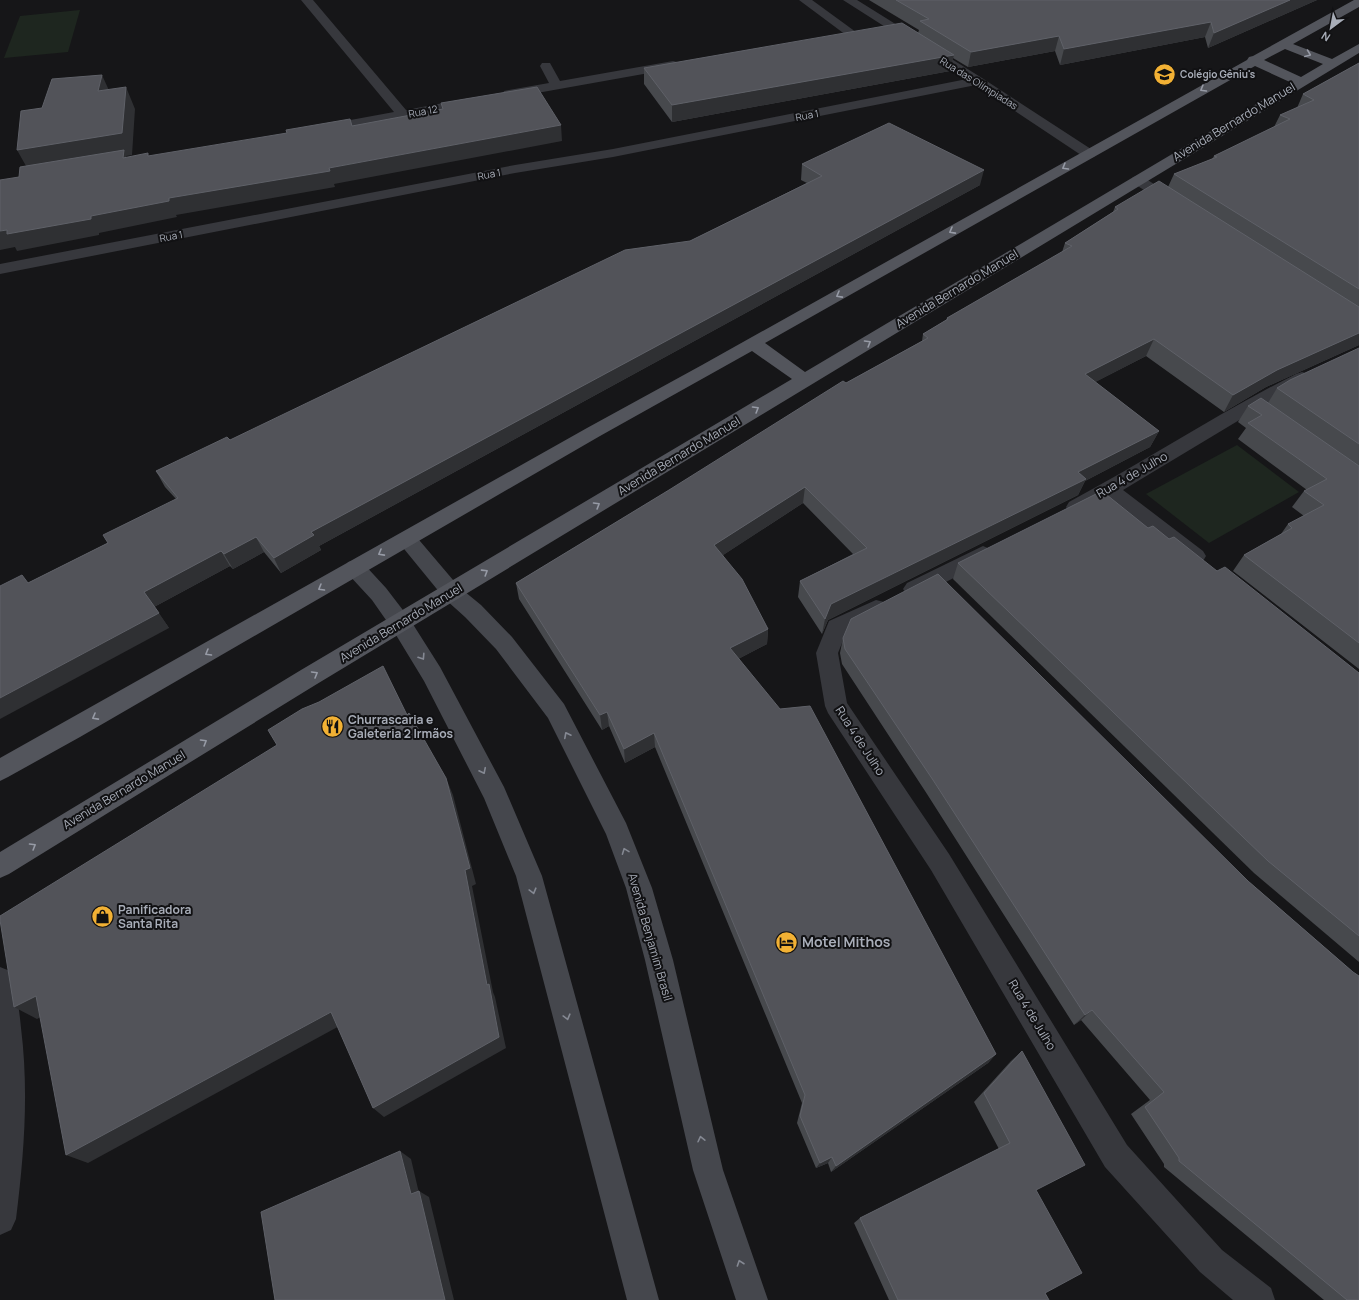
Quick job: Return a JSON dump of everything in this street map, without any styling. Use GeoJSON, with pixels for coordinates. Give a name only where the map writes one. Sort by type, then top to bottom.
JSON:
{"type":"FeatureCollection","features":[{"type":"Feature","properties":{"kind":"main road"},"geometry":{"type":"LineString","coordinates":[[0,770],[573,444],[702,373],[1253,60],[1359,2]]}},
{"type":"Feature","properties":{"kind":"main road"},"geometry":{"type":"LineString","coordinates":[[1282,44],[1333,64]]}},
{"type":"Feature","properties":{"kind":"main road","name":"Avenida Bernardo Manuel"},"geometry":{"type":"LineString","coordinates":[[0,866],[296,686],[1359,48]]}},
{"type":"Feature","properties":{"kind":"main road"},"geometry":{"type":"LineString","coordinates":[[1253,60],[1301,82]]}},
{"type":"Feature","properties":{"kind":"main road"},"geometry":{"type":"LineString","coordinates":[[753,343],[805,380]]}},
{"type":"Feature","properties":{"kind":"main road","name":"Avenida Benjamim Brasil"},"geometry":{"type":"LineString","coordinates":[[407,539],[452,593],[473,611],[504,643],[556,712],[617,831],[639,888],[659,960],[708,1170],[752,1300]]}},
{"type":"Feature","properties":{"kind":"main road"},"geometry":{"type":"LineString","coordinates":[[355,568],[379,594],[401,624],[432,674],[462,729],[495,795],[529,876],[643,1300]]}},
{"type":"Feature","properties":{"kind":"street"},"geometry":{"type":"LineString","coordinates":[[307,0],[403,115]]}},
{"type":"Feature","properties":{"kind":"street"},"geometry":{"type":"LineString","coordinates":[[805,0],[854,35]]}},
{"type":"Feature","properties":{"kind":"street","name":"Rua das Olímpiadas"},"geometry":{"type":"LineString","coordinates":[[849,0],[978,81],[1089,154]]}},
{"type":"Feature","properties":{"kind":"street"},"geometry":{"type":"LineString","coordinates":[[838,38],[892,28]]}},
{"type":"Feature","properties":{"kind":"street"},"geometry":{"type":"LineString","coordinates":[[495,97],[556,85],[682,64]]}},
{"type":"Feature","properties":{"kind":"street"},"geometry":{"type":"LineString","coordinates":[[546,66],[556,85]]}},
{"type":"Feature","properties":{"kind":"street","name":"Rua 1"},"geometry":{"type":"LineString","coordinates":[[0,270],[515,169],[613,153],[978,81]]}},
{"type":"Feature","properties":{"kind":"street","name":"Rua 12"},"geometry":{"type":"LineString","coordinates":[[310,131],[480,100]]}},
{"type":"Feature","properties":{"kind":"street"},"geometry":{"type":"LineString","coordinates":[[1138,180],[1184,210]]}},
{"type":"Feature","properties":{"kind":"street","name":"Rua 4 de Julho"},"geometry":{"type":"LineString","coordinates":[[1061,515],[1257,410],[1273,392],[1316,372]]}},
{"type":"Feature","properties":{"kind":"street"},"geometry":{"type":"LineString","coordinates":[[1109,490],[1211,567]]}},
{"type":"Feature","properties":{"kind":"street","name":"Rua 4 de Julho"},"geometry":{"type":"LineString","coordinates":[[998,546],[837,628],[827,653],[836,706],[940,862],[1116,1156],[1211,1261],[1259,1300]]}},
{"type":"Feature","properties":{"kind":"street"},"geometry":{"type":"LineString","coordinates":[[936,578],[953,595]]}},
{"type":"Feature","properties":{"kind":"street"},"geometry":{"type":"LineString","coordinates":[[0,981],[8,1035],[12,1083],[7,1170],[0,1219]]}},
{"type":"Feature","properties":{"kind":"shaded area"},"geometry":{"type":"Polygon","coordinates":[[[80,10],[68,52],[4,58],[20,16],[80,10]]]}},
{"type":"Feature","properties":{"kind":"shaded area"},"geometry":{"type":"Polygon","coordinates":[[[1237,445],[1299,492],[1209,543],[1146,494],[1237,445]]]}},
{"type":"Feature","properties":{"kind":"building"},"geometry":{"type":"Polygon","coordinates":[[[896,0],[1290,0],[1214,33],[1211,22],[1064,49],[1059,36],[971,52],[920,21],[929,19],[896,0]]]}},
{"type":"Feature","properties":{"kind":"building"},"geometry":{"type":"Polygon","coordinates":[[[902,23],[954,55],[672,105],[644,68],[902,23]]]}},
{"type":"Feature","properties":{"kind":"building"},"geometry":{"type":"Polygon","coordinates":[[[1359,63],[1359,289],[1174,174],[1217,157],[1214,156],[1290,119],[1280,115],[1314,100],[1303,94],[1359,63]]]}},
{"type":"Feature","properties":{"kind":"building"},"geometry":{"type":"Polygon","coordinates":[[[102,75],[98,91],[126,87],[122,133],[17,150],[21,111],[42,108],[52,79],[102,75]]]}},
{"type":"Feature","properties":{"kind":"building"},"geometry":{"type":"Polygon","coordinates":[[[537,87],[561,125],[329,168],[330,171],[169,198],[169,201],[91,216],[91,219],[7,234],[7,230],[0,231],[0,180],[19,177],[20,167],[124,150],[123,158],[148,153],[148,156],[287,133],[286,130],[350,119],[352,126],[443,109],[441,103],[537,87]]]}},
{"type":"Feature","properties":{"kind":"building"},"geometry":{"type":"Polygon","coordinates":[[[889,123],[984,170],[311,532],[314,535],[274,558],[256,537],[224,554],[221,551],[144,592],[159,613],[0,698],[0,586],[22,575],[28,583],[108,543],[103,535],[178,498],[156,471],[227,437],[230,440],[625,250],[690,241],[822,176],[802,164],[889,123]]]}},
{"type":"Feature","properties":{"kind":"building"},"geometry":{"type":"Polygon","coordinates":[[[1159,181],[1359,307],[1359,333],[1277,370],[1233,395],[1154,339],[1085,374],[1159,431],[1078,472],[1086,479],[831,604],[825,619],[800,581],[867,548],[805,487],[714,545],[742,579],[768,629],[730,648],[780,709],[810,706],[996,1054],[836,1166],[832,1157],[820,1163],[800,1116],[805,1095],[654,733],[624,749],[607,712],[600,715],[516,583],[669,490],[843,381],[846,383],[928,338],[923,334],[948,319],[947,318],[1072,246],[1065,243],[1118,209],[1115,207],[1159,181]]]}},
{"type":"Feature","properties":{"kind":"building"},"geometry":{"type":"Polygon","coordinates":[[[1359,348],[1359,444],[1277,388],[1290,380],[1359,348]]]}},
{"type":"Feature","properties":{"kind":"building"},"geometry":{"type":"Polygon","coordinates":[[[1261,398],[1359,466],[1359,643],[1244,555],[1292,528],[1288,524],[1324,505],[1304,491],[1327,479],[1248,423],[1262,415],[1248,406],[1261,398]]]}},
{"type":"Feature","properties":{"kind":"building"},"geometry":{"type":"Polygon","coordinates":[[[1102,491],[1148,528],[1153,526],[1169,539],[1174,537],[1217,571],[1225,567],[1359,673],[1359,936],[1268,861],[958,563],[1102,491]]]}},
{"type":"Feature","properties":{"kind":"building"},"geometry":{"type":"Polygon","coordinates":[[[938,574],[1248,881],[1359,976],[1359,1300],[1347,1300],[1179,1161],[1179,1158],[1145,1107],[1164,1092],[1092,1010],[1085,1015],[933,780],[845,649],[843,638],[851,619],[938,574]]]}},
{"type":"Feature","properties":{"kind":"building"},"geometry":{"type":"Polygon","coordinates":[[[383,666],[407,715],[409,713],[446,778],[470,868],[465,870],[487,985],[489,984],[499,1037],[373,1108],[331,1012],[66,1155],[36,996],[14,1007],[0,916],[277,745],[268,730],[302,709],[319,702],[383,666]]]}},
{"type":"Feature","properties":{"kind":"building"},"geometry":{"type":"Polygon","coordinates":[[[1022,1051],[1085,1165],[1036,1190],[1082,1273],[1045,1293],[1049,1300],[898,1300],[860,1218],[1010,1143],[984,1093],[1022,1051]]]}},
{"type":"Feature","properties":{"kind":"building"},"geometry":{"type":"Polygon","coordinates":[[[400,1151],[411,1194],[419,1191],[445,1300],[275,1300],[261,1212],[400,1151]]]}},
{"type":"Feature","properties":{"kind":"place","name":"Colégio Gêniu's"},"geometry":{"type":"Point","coordinates":[1164,74]}},
{"type":"Feature","properties":{"kind":"place","name":"Churrascaria e Galeteria 2 Irmãos"},"geometry":{"type":"Point","coordinates":[332,727]}},
{"type":"Feature","properties":{"kind":"place","name":"Panificadora Santa Rita"},"geometry":{"type":"Point","coordinates":[103,917]}},
{"type":"Feature","properties":{"kind":"place","name":"Motel Mithos"},"geometry":{"type":"Point","coordinates":[786,942]}}]}
